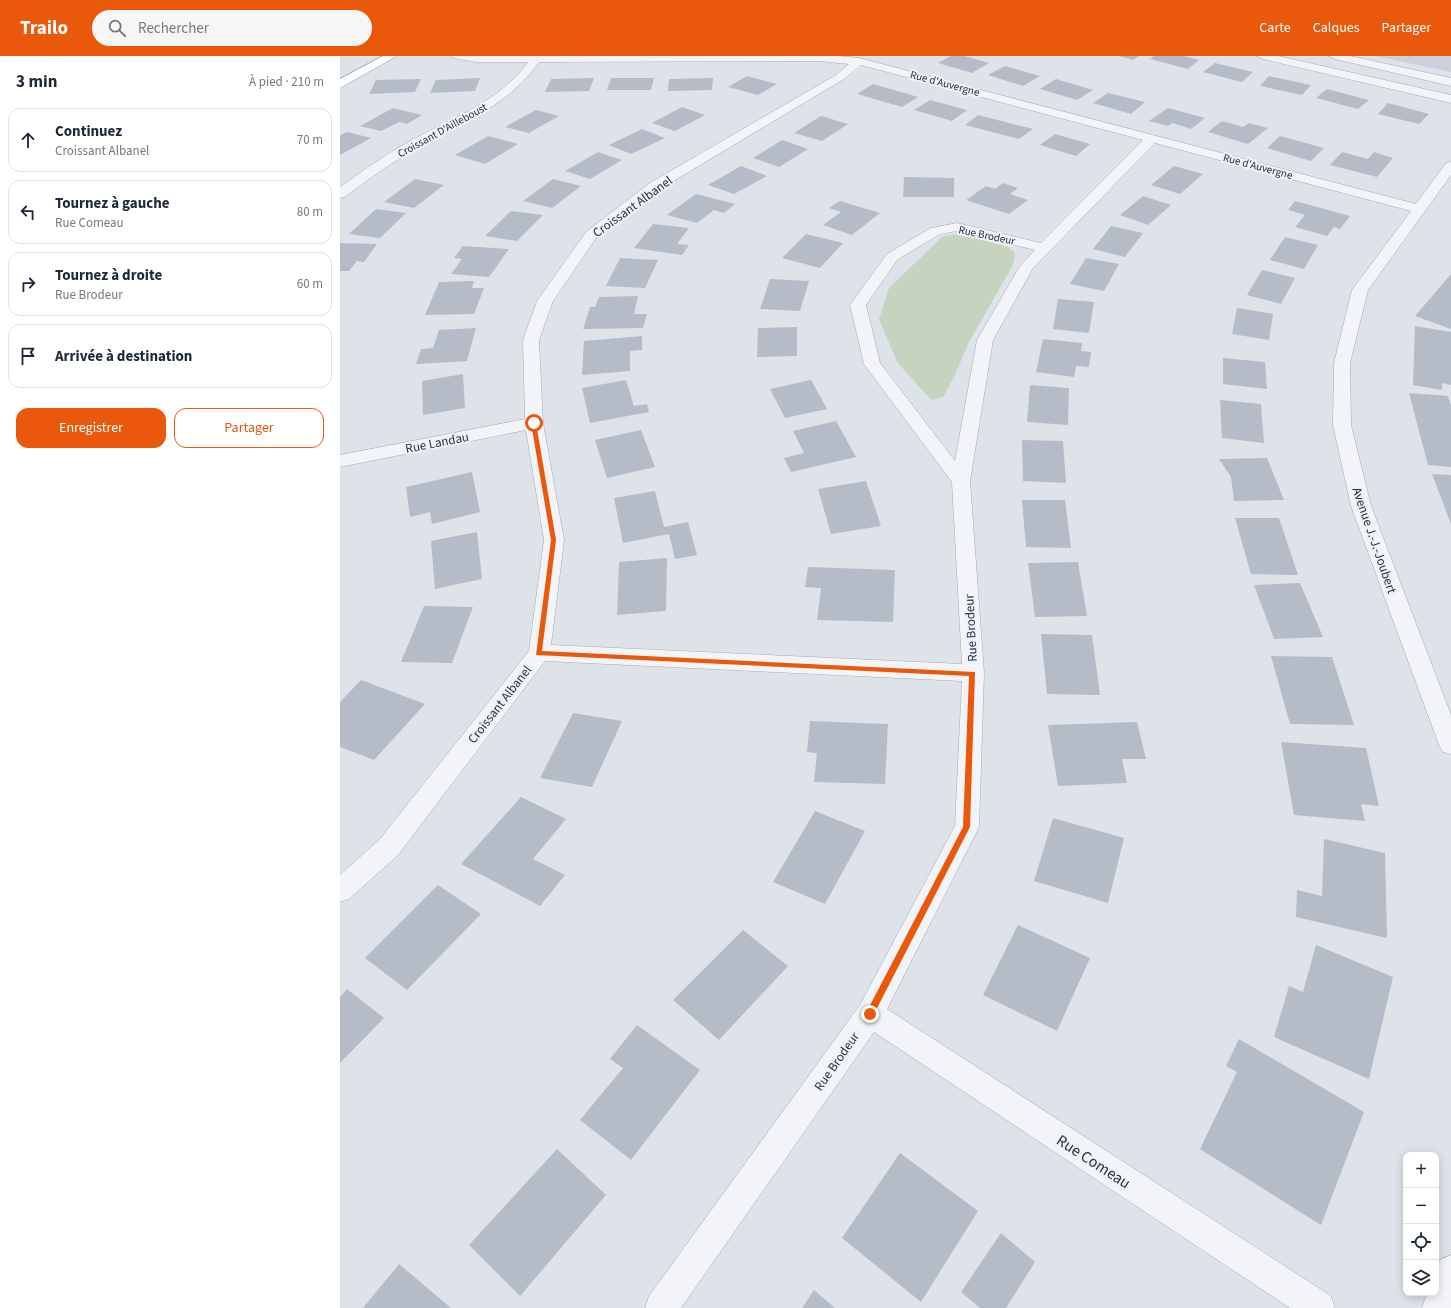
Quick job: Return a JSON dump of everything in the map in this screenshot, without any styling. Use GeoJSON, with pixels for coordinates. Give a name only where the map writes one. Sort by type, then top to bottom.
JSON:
{"type":"FeatureCollection","features":[{"type":"Feature","properties":{"kind":"highway"},"geometry":{"type":"LineString","coordinates":[[340,84],[391,56]]}},
{"type":"Feature","properties":{"kind":"street","name":"Rue d'Auvergne"},"geometry":{"type":"LineString","coordinates":[[457,56],[476,59],[819,58],[859,60],[1420,209]]}},
{"type":"Feature","properties":{"kind":"street"},"geometry":{"type":"LineString","coordinates":[[1263,56],[1451,99]]}},
{"type":"Feature","properties":{"kind":"street"},"geometry":{"type":"LineString","coordinates":[[1335,56],[1451,82]]}},
{"type":"Feature","properties":{"kind":"street","name":"Croissant D'Ailleboust"},"geometry":{"type":"LineString","coordinates":[[340,194],[371,171],[418,142],[501,97],[519,83],[536,59]]}},
{"type":"Feature","properties":{"kind":"street","name":"Croissant Albanel"},"geometry":{"type":"LineString","coordinates":[[340,891],[389,847],[539,654],[554,540],[534,423],[531,340],[545,301],[591,235],[656,186],[840,76],[859,60]]}},
{"type":"Feature","properties":{"kind":"street","name":"Rue Brodeur"},"geometry":{"type":"LineString","coordinates":[[661,1308],[870,1014],[966,827],[973,674],[961,481],[985,340],[1027,266],[1152,138]]}},
{"type":"Feature","properties":{"kind":"street","name":"Avenue J.-J.-Joubert"},"geometry":{"type":"LineString","coordinates":[[1451,166],[1360,290],[1342,363],[1342,426],[1361,506],[1451,745]]}},
{"type":"Feature","properties":{"kind":"street","name":"Rue Brodeur"},"geometry":{"type":"LineString","coordinates":[[961,481],[872,364],[858,304],[892,256],[936,231],[957,227],[1045,248]]}},
{"type":"Feature","properties":{"kind":"street","name":"Rue Landau"},"geometry":{"type":"LineString","coordinates":[[340,461],[534,423]]}},
{"type":"Feature","properties":{"kind":"street"},"geometry":{"type":"LineString","coordinates":[[539,654],[973,674]]}},
{"type":"Feature","properties":{"kind":"street","name":"Rue Comeau"},"geometry":{"type":"LineString","coordinates":[[870,1014],[1319,1308]]}},
{"type":"Feature","properties":{"kind":"street"},"geometry":{"type":"LineString","coordinates":[[1438,1308],[1451,1271]]}},
{"type":"Feature","properties":{"kind":"shaded area"},"geometry":{"type":"Polygon","coordinates":[[[1375,56],[1451,56],[1451,72],[1375,56]]]}},
{"type":"Feature","properties":{"kind":"green space"},"geometry":{"type":"Polygon","coordinates":[[[961,234],[1008,247],[1015,253],[1013,265],[969,342],[954,377],[943,397],[931,400],[897,362],[879,319],[889,288],[943,236],[961,234]]]}},
{"type":"Feature","properties":{"kind":"building"},"geometry":{"type":"Polygon","coordinates":[[[951,56],[964,56],[989,63],[972,73],[938,63],[951,56]]]}},
{"type":"Feature","properties":{"kind":"building"},"geometry":{"type":"Polygon","coordinates":[[[1119,56],[1139,56],[1133,60],[1119,56]]]}},
{"type":"Feature","properties":{"kind":"building"},"geometry":{"type":"Polygon","coordinates":[[[1154,56],[1184,56],[1199,60],[1188,69],[1150,59],[1154,56]]]}},
{"type":"Feature","properties":{"kind":"building"},"geometry":{"type":"Polygon","coordinates":[[[1215,63],[1253,72],[1242,82],[1203,72],[1215,63]]]}},
{"type":"Feature","properties":{"kind":"building"},"geometry":{"type":"Polygon","coordinates":[[[1005,66],[1040,76],[1023,86],[988,75],[1005,66]]]}},
{"type":"Feature","properties":{"kind":"building"},"geometry":{"type":"Polygon","coordinates":[[[747,76],[777,84],[758,95],[728,87],[747,76]]]}},
{"type":"Feature","properties":{"kind":"building"},"geometry":{"type":"Polygon","coordinates":[[[1269,76],[1311,85],[1302,95],[1260,86],[1269,76]]]}},
{"type":"Feature","properties":{"kind":"building"},"geometry":{"type":"Polygon","coordinates":[[[480,78],[475,91],[430,93],[436,80],[480,78]]]}},
{"type":"Feature","properties":{"kind":"building"},"geometry":{"type":"Polygon","coordinates":[[[594,78],[589,91],[545,92],[551,79],[594,78]]]}},
{"type":"Feature","properties":{"kind":"building"},"geometry":{"type":"Polygon","coordinates":[[[611,78],[654,78],[651,90],[607,90],[611,78]]]}},
{"type":"Feature","properties":{"kind":"building"},"geometry":{"type":"Polygon","coordinates":[[[713,78],[712,90],[668,91],[669,79],[713,78]]]}},
{"type":"Feature","properties":{"kind":"building"},"geometry":{"type":"Polygon","coordinates":[[[421,79],[415,92],[369,94],[376,80],[421,79]]]}},
{"type":"Feature","properties":{"kind":"building"},"geometry":{"type":"Polygon","coordinates":[[[1056,79],[1093,90],[1077,100],[1040,89],[1056,79]]]}},
{"type":"Feature","properties":{"kind":"building"},"geometry":{"type":"Polygon","coordinates":[[[873,84],[918,97],[902,107],[857,94],[873,84]]]}},
{"type":"Feature","properties":{"kind":"building"},"geometry":{"type":"Polygon","coordinates":[[[1327,89],[1369,100],[1358,109],[1316,98],[1327,89]]]}},
{"type":"Feature","properties":{"kind":"building"},"geometry":{"type":"Polygon","coordinates":[[[1108,93],[1145,102],[1131,114],[1093,103],[1108,93]]]}},
{"type":"Feature","properties":{"kind":"building"},"geometry":{"type":"Polygon","coordinates":[[[930,100],[967,110],[952,121],[914,110],[930,100]]]}},
{"type":"Feature","properties":{"kind":"building"},"geometry":{"type":"Polygon","coordinates":[[[1388,103],[1429,114],[1419,124],[1378,114],[1388,103]]]}},
{"type":"Feature","properties":{"kind":"building"},"geometry":{"type":"Polygon","coordinates":[[[682,107],[705,115],[675,131],[652,123],[682,107]]]}},
{"type":"Feature","properties":{"kind":"building"},"geometry":{"type":"Polygon","coordinates":[[[393,108],[422,115],[407,124],[399,122],[381,131],[360,126],[393,108]]]}},
{"type":"Feature","properties":{"kind":"building"},"geometry":{"type":"Polygon","coordinates":[[[1168,108],[1205,118],[1191,129],[1173,123],[1168,126],[1149,121],[1168,108]]]}},
{"type":"Feature","properties":{"kind":"building"},"geometry":{"type":"Polygon","coordinates":[[[536,110],[559,116],[529,133],[505,127],[536,110]]]}},
{"type":"Feature","properties":{"kind":"building"},"geometry":{"type":"Polygon","coordinates":[[[978,115],[1033,129],[1019,139],[965,125],[978,115]]]}},
{"type":"Feature","properties":{"kind":"building"},"geometry":{"type":"Polygon","coordinates":[[[821,116],[848,124],[822,141],[794,133],[821,116]]]}},
{"type":"Feature","properties":{"kind":"building"},"geometry":{"type":"Polygon","coordinates":[[[1222,121],[1243,127],[1249,123],[1268,128],[1248,144],[1208,132],[1222,121]]]}},
{"type":"Feature","properties":{"kind":"building"},"geometry":{"type":"Polygon","coordinates":[[[642,129],[665,138],[631,154],[609,145],[642,129]]]}},
{"type":"Feature","properties":{"kind":"building"},"geometry":{"type":"Polygon","coordinates":[[[347,132],[371,138],[340,155],[340,135],[347,132]]]}},
{"type":"Feature","properties":{"kind":"building"},"geometry":{"type":"Polygon","coordinates":[[[1055,134],[1090,144],[1076,156],[1040,145],[1055,134]]]}},
{"type":"Feature","properties":{"kind":"building"},"geometry":{"type":"Polygon","coordinates":[[[488,136],[518,144],[485,164],[455,155],[488,136]]]}},
{"type":"Feature","properties":{"kind":"building"},"geometry":{"type":"Polygon","coordinates":[[[1280,136],[1324,148],[1311,161],[1267,148],[1280,136]]]}},
{"type":"Feature","properties":{"kind":"building"},"geometry":{"type":"Polygon","coordinates":[[[782,140],[808,149],[779,167],[753,158],[782,140]]]}},
{"type":"Feature","properties":{"kind":"building"},"geometry":{"type":"Polygon","coordinates":[[[598,152],[622,160],[590,179],[565,171],[598,152]]]}},
{"type":"Feature","properties":{"kind":"building"},"geometry":{"type":"Polygon","coordinates":[[[1342,152],[1368,159],[1374,152],[1393,158],[1377,177],[1330,165],[1342,152]]]}},
{"type":"Feature","properties":{"kind":"building"},"geometry":{"type":"Polygon","coordinates":[[[741,166],[767,176],[734,194],[708,185],[741,166]]]}},
{"type":"Feature","properties":{"kind":"building"},"geometry":{"type":"Polygon","coordinates":[[[1174,166],[1203,174],[1180,194],[1151,185],[1174,166]]]}},
{"type":"Feature","properties":{"kind":"building"},"geometry":{"type":"Polygon","coordinates":[[[904,177],[954,178],[954,197],[903,197],[904,177]]]}},
{"type":"Feature","properties":{"kind":"building"},"geometry":{"type":"Polygon","coordinates":[[[415,179],[444,185],[414,208],[384,202],[415,179]]]}},
{"type":"Feature","properties":{"kind":"building"},"geometry":{"type":"Polygon","coordinates":[[[553,179],[581,186],[552,208],[523,201],[553,179]]]}},
{"type":"Feature","properties":{"kind":"building"},"geometry":{"type":"Polygon","coordinates":[[[1003,183],[1018,188],[1010,194],[1028,200],[1009,214],[966,200],[986,186],[995,189],[1003,183]]]}},
{"type":"Feature","properties":{"kind":"building"},"geometry":{"type":"Polygon","coordinates":[[[696,194],[735,204],[724,213],[714,210],[697,223],[667,215],[696,194]]]}},
{"type":"Feature","properties":{"kind":"building"},"geometry":{"type":"Polygon","coordinates":[[[1143,196],[1171,205],[1148,225],[1120,215],[1143,196]]]}},
{"type":"Feature","properties":{"kind":"building"},"geometry":{"type":"Polygon","coordinates":[[[840,201],[880,213],[852,235],[823,225],[841,212],[829,208],[840,201]]]}},
{"type":"Feature","properties":{"kind":"building"},"geometry":{"type":"Polygon","coordinates":[[[1295,201],[1350,216],[1340,229],[1334,227],[1327,236],[1295,227],[1305,215],[1288,210],[1295,201]]]}},
{"type":"Feature","properties":{"kind":"building"},"geometry":{"type":"Polygon","coordinates":[[[376,209],[406,213],[380,238],[349,234],[376,209]]]}},
{"type":"Feature","properties":{"kind":"building"},"geometry":{"type":"Polygon","coordinates":[[[511,211],[543,215],[517,241],[485,236],[511,211]]]}},
{"type":"Feature","properties":{"kind":"building"},"geometry":{"type":"Polygon","coordinates":[[[653,224],[689,228],[677,244],[689,245],[682,255],[634,248],[653,224]]]}},
{"type":"Feature","properties":{"kind":"building"},"geometry":{"type":"Polygon","coordinates":[[[1111,226],[1143,233],[1125,257],[1093,249],[1111,226]]]}},
{"type":"Feature","properties":{"kind":"building"},"geometry":{"type":"Polygon","coordinates":[[[806,234],[843,243],[820,268],[782,258],[806,234]]]}},
{"type":"Feature","properties":{"kind":"building"},"geometry":{"type":"Polygon","coordinates":[[[1285,237],[1318,245],[1304,269],[1270,260],[1285,237]]]}},
{"type":"Feature","properties":{"kind":"building"},"geometry":{"type":"Polygon","coordinates":[[[340,243],[377,244],[364,262],[357,261],[349,271],[340,271],[340,243]]]}},
{"type":"Feature","properties":{"kind":"building"},"geometry":{"type":"Polygon","coordinates":[[[463,246],[509,249],[489,277],[451,274],[462,259],[454,258],[463,246]]]}},
{"type":"Feature","properties":{"kind":"building"},"geometry":{"type":"Polygon","coordinates":[[[620,258],[658,260],[645,288],[606,286],[620,258]]]}},
{"type":"Feature","properties":{"kind":"building"},"geometry":{"type":"Polygon","coordinates":[[[1086,258],[1119,264],[1104,291],[1070,284],[1086,258]]]}},
{"type":"Feature","properties":{"kind":"building"},"geometry":{"type":"Polygon","coordinates":[[[1262,270],[1295,278],[1281,304],[1247,295],[1262,270]]]}},
{"type":"Feature","properties":{"kind":"building"},"geometry":{"type":"Polygon","coordinates":[[[1451,274],[1451,329],[1415,316],[1451,274]]]}},
{"type":"Feature","properties":{"kind":"building"},"geometry":{"type":"Polygon","coordinates":[[[770,279],[809,281],[800,311],[760,309],[770,279]]]}},
{"type":"Feature","properties":{"kind":"building"},"geometry":{"type":"Polygon","coordinates":[[[474,281],[472,288],[484,288],[474,314],[425,315],[439,282],[474,281]]]}},
{"type":"Feature","properties":{"kind":"building"},"geometry":{"type":"Polygon","coordinates":[[[638,296],[634,314],[647,314],[643,328],[583,329],[590,307],[595,307],[599,297],[638,296]]]}},
{"type":"Feature","properties":{"kind":"building"},"geometry":{"type":"Polygon","coordinates":[[[1058,299],[1094,302],[1089,333],[1053,329],[1058,299]]]}},
{"type":"Feature","properties":{"kind":"building"},"geometry":{"type":"Polygon","coordinates":[[[1237,308],[1273,314],[1269,340],[1232,334],[1237,308]]]}},
{"type":"Feature","properties":{"kind":"building"},"geometry":{"type":"Polygon","coordinates":[[[1415,326],[1451,332],[1451,385],[1442,383],[1442,390],[1413,385],[1415,326]]]}},
{"type":"Feature","properties":{"kind":"building"},"geometry":{"type":"Polygon","coordinates":[[[797,327],[797,356],[757,357],[758,328],[797,327]]]}},
{"type":"Feature","properties":{"kind":"building"},"geometry":{"type":"Polygon","coordinates":[[[476,328],[467,361],[416,364],[421,349],[433,348],[439,330],[476,328]]]}},
{"type":"Feature","properties":{"kind":"building"},"geometry":{"type":"Polygon","coordinates":[[[642,336],[642,350],[630,351],[630,371],[582,375],[584,341],[642,336]]]}},
{"type":"Feature","properties":{"kind":"building"},"geometry":{"type":"Polygon","coordinates":[[[1043,339],[1082,343],[1081,351],[1091,352],[1089,367],[1076,366],[1074,377],[1036,372],[1043,339]]]}},
{"type":"Feature","properties":{"kind":"building"},"geometry":{"type":"Polygon","coordinates":[[[1223,358],[1265,362],[1267,389],[1223,384],[1223,358]]]}},
{"type":"Feature","properties":{"kind":"building"},"geometry":{"type":"Polygon","coordinates":[[[463,374],[465,408],[423,415],[422,381],[463,374]]]}},
{"type":"Feature","properties":{"kind":"building"},"geometry":{"type":"Polygon","coordinates":[[[626,380],[634,406],[647,404],[649,412],[590,423],[582,388],[626,380]]]}},
{"type":"Feature","properties":{"kind":"building"},"geometry":{"type":"Polygon","coordinates":[[[811,380],[827,409],[785,418],[770,389],[811,380]]]}},
{"type":"Feature","properties":{"kind":"building"},"geometry":{"type":"Polygon","coordinates":[[[1030,385],[1069,388],[1068,425],[1027,422],[1030,385]]]}},
{"type":"Feature","properties":{"kind":"building"},"geometry":{"type":"Polygon","coordinates":[[[1409,393],[1448,396],[1451,405],[1451,467],[1428,465],[1409,393]]]}},
{"type":"Feature","properties":{"kind":"building"},"geometry":{"type":"Polygon","coordinates":[[[1220,400],[1261,404],[1264,443],[1222,438],[1220,400]]]}},
{"type":"Feature","properties":{"kind":"building"},"geometry":{"type":"Polygon","coordinates":[[[836,421],[856,457],[791,472],[784,458],[804,453],[793,431],[836,421]]]}},
{"type":"Feature","properties":{"kind":"building"},"geometry":{"type":"Polygon","coordinates":[[[641,430],[655,467],[607,478],[595,440],[641,430]]]}},
{"type":"Feature","properties":{"kind":"building"},"geometry":{"type":"Polygon","coordinates":[[[1022,440],[1063,441],[1066,483],[1023,481],[1022,440]]]}},
{"type":"Feature","properties":{"kind":"building"},"geometry":{"type":"Polygon","coordinates":[[[1267,458],[1284,500],[1234,501],[1231,477],[1219,459],[1267,458]]]}},
{"type":"Feature","properties":{"kind":"building"},"geometry":{"type":"Polygon","coordinates":[[[472,472],[480,512],[432,524],[430,512],[410,517],[406,487],[472,472]]]}},
{"type":"Feature","properties":{"kind":"building"},"geometry":{"type":"Polygon","coordinates":[[[1432,474],[1451,475],[1451,524],[1432,474]]]}},
{"type":"Feature","properties":{"kind":"building"},"geometry":{"type":"Polygon","coordinates":[[[866,481],[881,526],[831,534],[818,489],[866,481]]]}},
{"type":"Feature","properties":{"kind":"building"},"geometry":{"type":"Polygon","coordinates":[[[655,491],[664,527],[688,522],[697,555],[675,559],[669,534],[623,543],[614,498],[655,491]]]}},
{"type":"Feature","properties":{"kind":"building"},"geometry":{"type":"Polygon","coordinates":[[[1022,500],[1065,500],[1071,548],[1026,547],[1022,500]]]}},
{"type":"Feature","properties":{"kind":"building"},"geometry":{"type":"Polygon","coordinates":[[[1235,518],[1279,518],[1298,575],[1251,574],[1235,518]]]}},
{"type":"Feature","properties":{"kind":"building"},"geometry":{"type":"Polygon","coordinates":[[[477,532],[482,579],[435,589],[431,541],[477,532]]]}},
{"type":"Feature","properties":{"kind":"building"},"geometry":{"type":"Polygon","coordinates":[[[667,558],[666,611],[617,615],[619,562],[667,558]]]}},
{"type":"Feature","properties":{"kind":"building"},"geometry":{"type":"Polygon","coordinates":[[[1078,562],[1087,616],[1035,617],[1028,563],[1078,562]]]}},
{"type":"Feature","properties":{"kind":"building"},"geometry":{"type":"Polygon","coordinates":[[[808,567],[895,570],[893,622],[817,620],[821,588],[805,587],[808,567]]]}},
{"type":"Feature","properties":{"kind":"building"},"geometry":{"type":"Polygon","coordinates":[[[1300,583],[1323,637],[1274,639],[1254,585],[1300,583]]]}},
{"type":"Feature","properties":{"kind":"building"},"geometry":{"type":"Polygon","coordinates":[[[424,606],[473,607],[452,663],[401,662],[424,606]]]}},
{"type":"Feature","properties":{"kind":"building"},"geometry":{"type":"Polygon","coordinates":[[[1041,634],[1092,635],[1100,695],[1047,694],[1041,634]]]}},
{"type":"Feature","properties":{"kind":"building"},"geometry":{"type":"Polygon","coordinates":[[[1271,656],[1332,657],[1354,725],[1290,724],[1271,656]]]}},
{"type":"Feature","properties":{"kind":"building"},"geometry":{"type":"Polygon","coordinates":[[[361,680],[425,704],[374,760],[340,747],[340,702],[361,680]]]}},
{"type":"Feature","properties":{"kind":"building"},"geometry":{"type":"Polygon","coordinates":[[[573,713],[622,721],[592,787],[540,778],[573,713]]]}},
{"type":"Feature","properties":{"kind":"building"},"geometry":{"type":"Polygon","coordinates":[[[810,721],[888,724],[885,784],[814,782],[817,753],[807,752],[810,721]]]}},
{"type":"Feature","properties":{"kind":"building"},"geometry":{"type":"Polygon","coordinates":[[[1137,722],[1146,759],[1122,759],[1127,783],[1058,786],[1048,725],[1137,722]]]}},
{"type":"Feature","properties":{"kind":"building"},"geometry":{"type":"Polygon","coordinates":[[[1281,742],[1366,748],[1379,806],[1361,804],[1365,821],[1294,815],[1281,742]]]}},
{"type":"Feature","properties":{"kind":"building"},"geometry":{"type":"Polygon","coordinates":[[[521,797],[566,819],[533,859],[565,875],[540,906],[461,864],[521,797]]]}},
{"type":"Feature","properties":{"kind":"building"},"geometry":{"type":"Polygon","coordinates":[[[815,811],[865,831],[825,904],[773,882],[815,811]]]}},
{"type":"Feature","properties":{"kind":"building"},"geometry":{"type":"Polygon","coordinates":[[[1053,818],[1124,838],[1108,903],[1034,881],[1053,818]]]}},
{"type":"Feature","properties":{"kind":"building"},"geometry":{"type":"Polygon","coordinates":[[[1324,839],[1385,853],[1387,938],[1296,917],[1297,890],[1322,896],[1324,839]]]}},
{"type":"Feature","properties":{"kind":"building"},"geometry":{"type":"Polygon","coordinates":[[[438,885],[481,914],[407,990],[365,958],[438,885]]]}},
{"type":"Feature","properties":{"kind":"building"},"geometry":{"type":"Polygon","coordinates":[[[1018,925],[1090,958],[1057,1031],[983,995],[1018,925]]]}},
{"type":"Feature","properties":{"kind":"building"},"geometry":{"type":"Polygon","coordinates":[[[743,930],[788,966],[719,1040],[673,1000],[743,930]]]}},
{"type":"Feature","properties":{"kind":"building"},"geometry":{"type":"Polygon","coordinates":[[[1316,945],[1393,977],[1369,1079],[1274,1037],[1289,986],[1303,992],[1316,945]]]}},
{"type":"Feature","properties":{"kind":"building"},"geometry":{"type":"Polygon","coordinates":[[[347,989],[384,1018],[340,1063],[340,997],[347,989]]]}},
{"type":"Feature","properties":{"kind":"building"},"geometry":{"type":"Polygon","coordinates":[[[637,1025],[700,1070],[631,1160],[580,1120],[623,1068],[610,1059],[637,1025]]]}},
{"type":"Feature","properties":{"kind":"building"},"geometry":{"type":"Polygon","coordinates":[[[1239,1039],[1364,1112],[1321,1225],[1200,1149],[1237,1072],[1226,1066],[1239,1039]]]}},
{"type":"Feature","properties":{"kind":"building"},"geometry":{"type":"Polygon","coordinates":[[[557,1149],[606,1195],[520,1296],[469,1245],[557,1149]]]}},
{"type":"Feature","properties":{"kind":"building"},"geometry":{"type":"Polygon","coordinates":[[[900,1153],[978,1211],[921,1302],[842,1238],[900,1153]]]}},
{"type":"Feature","properties":{"kind":"building"},"geometry":{"type":"Polygon","coordinates":[[[1001,1233],[1035,1262],[1006,1308],[980,1308],[961,1292],[1001,1233]]]}},
{"type":"Feature","properties":{"kind":"building"},"geometry":{"type":"Polygon","coordinates":[[[399,1264],[451,1308],[363,1308],[399,1264]]]}},
{"type":"Feature","properties":{"kind":"building"},"geometry":{"type":"Polygon","coordinates":[[[814,1290],[835,1308],[802,1308],[814,1290]]]}},
{"type":"Feature","properties":{"kind":"route"},"geometry":{"type":"LineString","coordinates":[[534,423],[554,540],[539,654],[973,674],[966,827],[870,1014]]}}]}
